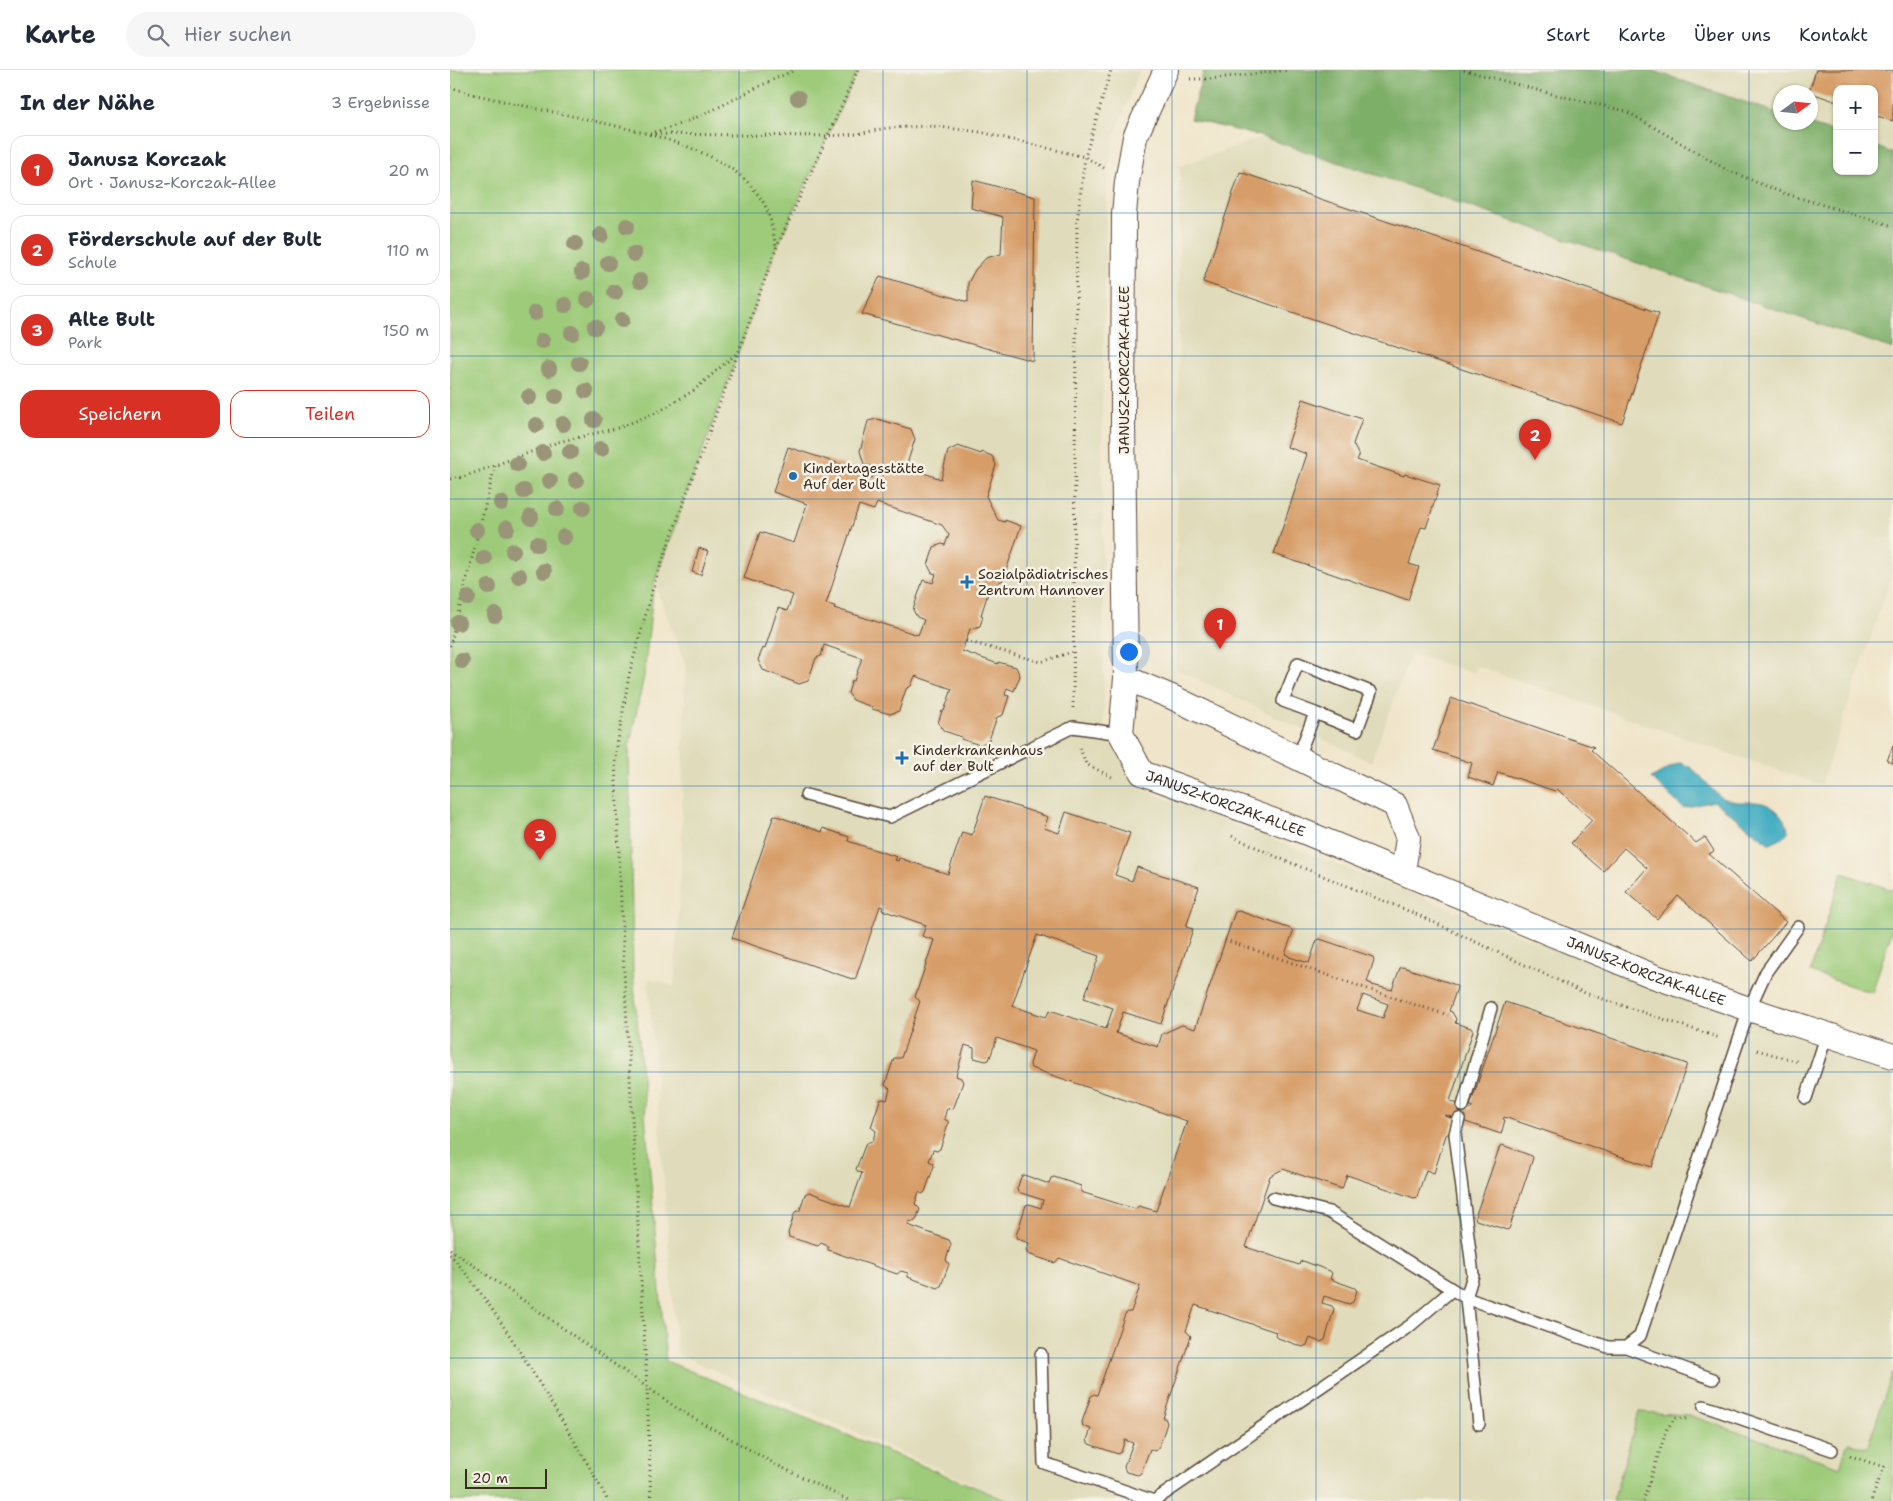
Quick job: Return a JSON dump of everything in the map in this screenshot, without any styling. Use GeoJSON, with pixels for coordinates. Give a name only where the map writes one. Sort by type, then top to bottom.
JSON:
{"type":"FeatureCollection","features":[{"type":"Feature","properties":{"kind":"street","name":"JANUSZ-KORCZAK-ALLEE"},"geometry":{"type":"LineString","coordinates":[[1164,74],[1135,137],[1127,182],[1124,214],[1123,402],[1126,678],[1121,734],[1142,773],[1302,832],[1403,872],[1653,976],[1826,1034],[1891,1051]]}},
{"type":"Feature","properties":{"kind":"street"},"geometry":{"type":"LineString","coordinates":[[1126,678],[1174,698],[1395,805],[1408,838],[1403,872]]}},
{"type":"Feature","properties":{"kind":"lane"},"geometry":{"type":"LineString","coordinates":[[1298,663],[1371,692],[1357,730],[1315,713],[1283,701],[1298,663]]}},
{"type":"Feature","properties":{"kind":"lane"},"geometry":{"type":"LineString","coordinates":[[1298,757],[1315,713]]}},
{"type":"Feature","properties":{"kind":"lane"},"geometry":{"type":"LineString","coordinates":[[806,795],[890,817],[1073,727],[1121,734]]}},
{"type":"Feature","properties":{"kind":"lane"},"geometry":{"type":"LineString","coordinates":[[1626,1347],[1640,1336],[1749,1009],[1766,972],[1798,927]]}},
{"type":"Feature","properties":{"kind":"lane"},"geometry":{"type":"LineString","coordinates":[[1463,1106],[1491,1008]]}},
{"type":"Feature","properties":{"kind":"lane"},"geometry":{"type":"LineString","coordinates":[[1806,1098],[1826,1034]]}},
{"type":"Feature","properties":{"kind":"lane"},"geometry":{"type":"LineString","coordinates":[[1459,1119],[1455,1134],[1473,1275],[1466,1298],[1479,1424]]}},
{"type":"Feature","properties":{"kind":"lane"},"geometry":{"type":"LineString","coordinates":[[1273,1198],[1329,1212],[1466,1298],[1608,1348],[1626,1347],[1712,1379]]}},
{"type":"Feature","properties":{"kind":"lane"},"geometry":{"type":"LineString","coordinates":[[1041,1354],[1044,1463],[1154,1501],[1411,1325],[1452,1290]]}},
{"type":"Feature","properties":{"kind":"lane"},"geometry":{"type":"LineString","coordinates":[[1704,1406],[1832,1450]]}},
{"type":"Feature","properties":{"kind":"path"},"geometry":{"type":"LineString","coordinates":[[650,134],[679,126],[708,114],[740,96],[795,70]]}},
{"type":"Feature","properties":{"kind":"path"},"geometry":{"type":"LineString","coordinates":[[651,1501],[647,1387],[624,971],[616,759],[629,675],[654,584],[776,249],[858,70]]}},
{"type":"Feature","properties":{"kind":"path"},"geometry":{"type":"LineString","coordinates":[[1164,74],[1209,79],[1288,70]]}},
{"type":"Feature","properties":{"kind":"path"},"geometry":{"type":"LineString","coordinates":[[1464,70],[1548,93],[1626,111],[1727,170],[1783,193],[1893,226]]}},
{"type":"Feature","properties":{"kind":"path"},"geometry":{"type":"LineString","coordinates":[[450,87],[472,94],[650,134],[705,154],[734,170],[756,191],[770,213],[776,249]]}},
{"type":"Feature","properties":{"kind":"path"},"geometry":{"type":"LineString","coordinates":[[650,134],[828,136],[857,134],[887,128],[932,126],[980,132],[1085,157],[1127,182]]}},
{"type":"Feature","properties":{"kind":"path"},"geometry":{"type":"LineString","coordinates":[[450,479],[463,477],[558,442],[618,428],[658,412],[693,392],[737,353]]}},
{"type":"Feature","properties":{"kind":"path"},"geometry":{"type":"LineString","coordinates":[[450,646],[494,466]]}},
{"type":"Feature","properties":{"kind":"path"},"geometry":{"type":"LineString","coordinates":[[966,641],[1041,662],[1072,652]]}},
{"type":"Feature","properties":{"kind":"path"},"geometry":{"type":"LineString","coordinates":[[1225,940],[1308,967],[1365,989],[1448,1015]]}},
{"type":"Feature","properties":{"kind":"path"},"geometry":{"type":"LineString","coordinates":[[450,1249],[681,1411],[758,1454],[850,1501]]}},
{"type":"Feature","properties":{"kind":"path"},"geometry":{"type":"LineString","coordinates":[[450,1254],[471,1279],[524,1358],[587,1461],[608,1501]]}},
{"type":"Feature","properties":{"kind":"path"},"geometry":{"type":"LineString","coordinates":[[1643,1501],[1667,1429],[1675,1418],[1700,1419],[1704,1406]]}},
{"type":"Feature","properties":{"kind":"path"},"geometry":{"type":"LineString","coordinates":[[1832,1450],[1884,1467],[1871,1501]]}},
{"type":"Feature","properties":{"kind":"shaded area","name":"Kinderkrankenhaus auf der Bult"},"geometry":{"type":"Polygon","coordinates":[[[858,70],[1139,71],[1115,135],[1107,175],[1102,420],[1104,729],[1137,787],[1651,986],[1893,1064],[1893,1372],[1867,1449],[1848,1442],[1840,1467],[1700,1419],[1639,1413],[1613,1501],[1012,1501],[677,1354],[648,978],[674,986],[681,869],[685,663],[654,584],[776,249],[858,70]]]}},
{"type":"Feature","properties":{"kind":"shaded area"},"geometry":{"type":"Polygon","coordinates":[[[1651,70],[1893,70],[1893,153],[1878,147],[1878,85],[1833,85],[1833,132],[1818,127],[1818,85],[1773,85],[1773,112],[1651,70]]]}},
{"type":"Feature","properties":{"kind":"shaded area"},"geometry":{"type":"Polygon","coordinates":[[[1263,137],[1893,349],[1893,571],[1821,785],[1477,666],[1474,673],[1411,654],[1371,762],[1176,669],[1180,166],[1263,137]]]}},
{"type":"Feature","properties":{"kind":"green space"},"geometry":{"type":"Polygon","coordinates":[[[450,70],[858,70],[776,249],[654,583],[644,676],[629,747],[633,972],[666,1361],[1009,1501],[450,1501],[450,70]]]}},
{"type":"Feature","properties":{"kind":"green space"},"geometry":{"type":"Polygon","coordinates":[[[1204,70],[1651,70],[1773,112],[1773,130],[1818,130],[1818,127],[1833,132],[1833,175],[1878,175],[1878,147],[1893,153],[1893,349],[1263,137],[1190,119],[1204,70]]]}},
{"type":"Feature","properties":{"kind":"green space"},"geometry":{"type":"Polygon","coordinates":[[[1842,873],[1893,890],[1893,927],[1872,993],[1810,972],[1842,873]]]}},
{"type":"Feature","properties":{"kind":"green space"},"geometry":{"type":"Polygon","coordinates":[[[1893,1372],[1893,1501],[1613,1501],[1639,1412],[1688,1415],[1840,1467],[1848,1442],[1867,1448],[1893,1372]]]}},
{"type":"Feature","properties":{"kind":"water"},"geometry":{"type":"Polygon","coordinates":[[[1678,763],[1691,768],[1723,798],[1738,802],[1758,802],[1771,807],[1784,819],[1788,833],[1770,844],[1714,801],[1683,808],[1651,778],[1678,763]]]}},
{"type":"Feature","properties":{"kind":"building"},"geometry":{"type":"Polygon","coordinates":[[[1816,70],[1893,70],[1893,121],[1878,116],[1878,85],[1833,85],[1833,101],[1818,95],[1818,85],[1811,85],[1816,70]]]}},
{"type":"Feature","properties":{"kind":"building"},"geometry":{"type":"Polygon","coordinates":[[[1240,172],[1659,313],[1622,423],[1203,282],[1240,172]]]}},
{"type":"Feature","properties":{"kind":"building"},"geometry":{"type":"Polygon","coordinates":[[[973,180],[1035,197],[1033,361],[862,314],[880,276],[968,302],[968,283],[975,270],[986,258],[1001,254],[1003,217],[971,208],[973,180]]]}},
{"type":"Feature","properties":{"kind":"building"},"geometry":{"type":"Polygon","coordinates":[[[1303,399],[1362,419],[1353,444],[1359,456],[1357,460],[1404,476],[1405,474],[1440,485],[1426,528],[1421,527],[1409,564],[1419,567],[1408,600],[1274,554],[1307,454],[1287,447],[1303,399]]]}},
{"type":"Feature","properties":{"kind":"building","name":"Sozialpädiatrisches Zentrum Hannover"},"geometry":{"type":"Polygon","coordinates":[[[877,419],[911,429],[915,439],[906,467],[941,479],[948,451],[958,446],[992,456],[996,465],[986,496],[998,520],[1005,522],[1005,520],[1021,526],[1003,580],[990,587],[981,615],[983,616],[980,626],[970,629],[962,651],[998,664],[998,662],[1016,667],[1020,676],[1014,691],[1007,688],[1005,695],[1009,696],[1003,715],[997,717],[989,740],[980,745],[944,731],[938,723],[952,689],[915,676],[911,686],[906,689],[899,711],[890,714],[872,709],[872,707],[853,700],[848,693],[862,658],[824,645],[821,656],[816,658],[808,681],[799,684],[763,670],[758,660],[763,648],[765,649],[778,608],[787,611],[793,595],[744,578],[760,532],[794,543],[807,504],[773,492],[788,447],[858,470],[864,481],[873,477],[876,468],[864,464],[860,451],[868,421],[877,419]],[[877,503],[874,510],[859,505],[826,604],[918,635],[924,620],[917,617],[913,610],[923,580],[933,583],[936,574],[932,573],[928,565],[934,547],[942,544],[945,545],[949,535],[942,525],[877,503]]]}},
{"type":"Feature","properties":{"kind":"building"},"geometry":{"type":"Polygon","coordinates":[[[699,548],[708,551],[701,575],[692,572],[699,548]]]}},
{"type":"Feature","properties":{"kind":"building"},"geometry":{"type":"Polygon","coordinates":[[[1451,698],[1594,747],[1591,750],[1696,843],[1705,837],[1714,851],[1709,854],[1786,922],[1752,961],[1678,896],[1657,919],[1626,892],[1647,868],[1624,848],[1603,871],[1571,843],[1592,820],[1557,789],[1555,791],[1498,772],[1493,786],[1468,777],[1472,763],[1433,750],[1451,698]]]}},
{"type":"Feature","properties":{"kind":"building"},"geometry":{"type":"Polygon","coordinates":[[[1893,745],[1893,763],[1887,761],[1893,745]]]}},
{"type":"Feature","properties":{"kind":"building"},"geometry":{"type":"Polygon","coordinates":[[[985,796],[1048,817],[1044,828],[1059,833],[1066,812],[1130,833],[1115,875],[1132,881],[1137,867],[1199,887],[1186,927],[1193,929],[1161,1024],[1123,1012],[1116,1033],[1158,1047],[1162,1034],[1182,1025],[1195,1029],[1235,912],[1239,911],[1291,929],[1293,932],[1285,954],[1289,957],[1309,963],[1317,940],[1320,939],[1373,957],[1374,960],[1367,982],[1372,985],[1392,990],[1400,968],[1403,967],[1456,985],[1457,988],[1449,1011],[1452,1012],[1456,1019],[1455,1023],[1471,1028],[1473,1031],[1450,1101],[1471,1109],[1472,1106],[1470,1106],[1505,1002],[1687,1064],[1652,1167],[1504,1117],[1503,1119],[1505,1120],[1501,1134],[1445,1115],[1454,1121],[1449,1133],[1446,1135],[1434,1173],[1426,1170],[1417,1197],[1414,1198],[1347,1175],[1342,1189],[1283,1169],[1270,1176],[1246,1247],[1299,1265],[1303,1261],[1330,1271],[1332,1273],[1330,1279],[1355,1288],[1357,1291],[1353,1302],[1349,1304],[1324,1296],[1322,1303],[1332,1306],[1334,1309],[1325,1340],[1320,1342],[1310,1338],[1307,1345],[1303,1347],[1278,1338],[1275,1335],[1276,1332],[1195,1305],[1186,1331],[1191,1336],[1163,1418],[1165,1418],[1167,1423],[1159,1448],[1155,1451],[1150,1449],[1141,1473],[1138,1475],[1126,1472],[1124,1467],[1133,1443],[1125,1440],[1121,1452],[1118,1454],[1089,1444],[1087,1440],[1091,1429],[1083,1426],[1082,1422],[1091,1396],[1097,1395],[1125,1314],[1131,1312],[1140,1286],[1059,1258],[1055,1263],[1028,1254],[1026,1251],[1029,1243],[1017,1239],[1016,1236],[1026,1205],[1029,1204],[1041,1208],[1043,1200],[1018,1192],[1017,1189],[1021,1177],[1024,1175],[1049,1184],[1051,1178],[1054,1177],[1081,1186],[1081,1192],[1135,1209],[1139,1206],[1156,1211],[1187,1121],[1031,1068],[1030,1064],[1034,1051],[997,1038],[989,1060],[986,1061],[974,1058],[974,1048],[965,1045],[956,1076],[961,1078],[963,1082],[954,1107],[952,1109],[947,1108],[944,1119],[948,1121],[948,1124],[940,1149],[937,1151],[933,1150],[929,1161],[934,1166],[925,1192],[922,1194],[919,1192],[915,1204],[920,1209],[916,1220],[910,1221],[908,1225],[949,1240],[951,1244],[946,1260],[949,1264],[941,1286],[938,1288],[908,1277],[908,1273],[901,1271],[897,1274],[828,1250],[828,1246],[821,1243],[818,1246],[789,1237],[788,1233],[795,1212],[800,1210],[805,1194],[809,1192],[850,1207],[862,1173],[856,1169],[866,1143],[872,1142],[876,1131],[871,1127],[880,1100],[887,1100],[890,1089],[885,1085],[894,1058],[901,1058],[920,1001],[915,997],[934,940],[922,936],[926,925],[882,910],[883,907],[880,906],[855,980],[732,938],[774,815],[822,832],[823,828],[849,837],[848,841],[897,857],[895,860],[898,861],[899,858],[948,874],[962,832],[972,835],[985,796]],[[1037,935],[1012,1006],[1046,1017],[1050,1010],[1106,1029],[1113,1008],[1084,998],[1099,956],[1037,935]],[[1363,995],[1357,1010],[1383,1018],[1388,1004],[1363,995]]]}},
{"type":"Feature","properties":{"kind":"building"},"geometry":{"type":"Polygon","coordinates":[[[1502,1145],[1533,1158],[1509,1229],[1507,1230],[1476,1220],[1475,1217],[1500,1146],[1502,1145]]]}},
{"type":"Feature","properties":{"kind":"place","name":"Förderschule auf der Bult"},"geometry":{"type":"Point","coordinates":[1535,460]}},
{"type":"Feature","properties":{"kind":"place","name":"Kindertagesstätte Auf der Bult"},"geometry":{"type":"Point","coordinates":[793,476]}},
{"type":"Feature","properties":{"kind":"place","name":"Sozialpädiatrisches Zentrum Hannover"},"geometry":{"type":"Point","coordinates":[967,582]}},
{"type":"Feature","properties":{"kind":"place","name":"Janusz Korczak"},"geometry":{"type":"Point","coordinates":[1220,649]}},
{"type":"Feature","properties":{"kind":"place","name":"Kinderkrankenhaus auf der Bult"},"geometry":{"type":"Point","coordinates":[902,758]}},
{"type":"Feature","properties":{"kind":"place","name":"Alte Bult"},"geometry":{"type":"Point","coordinates":[540,860]}}]}
